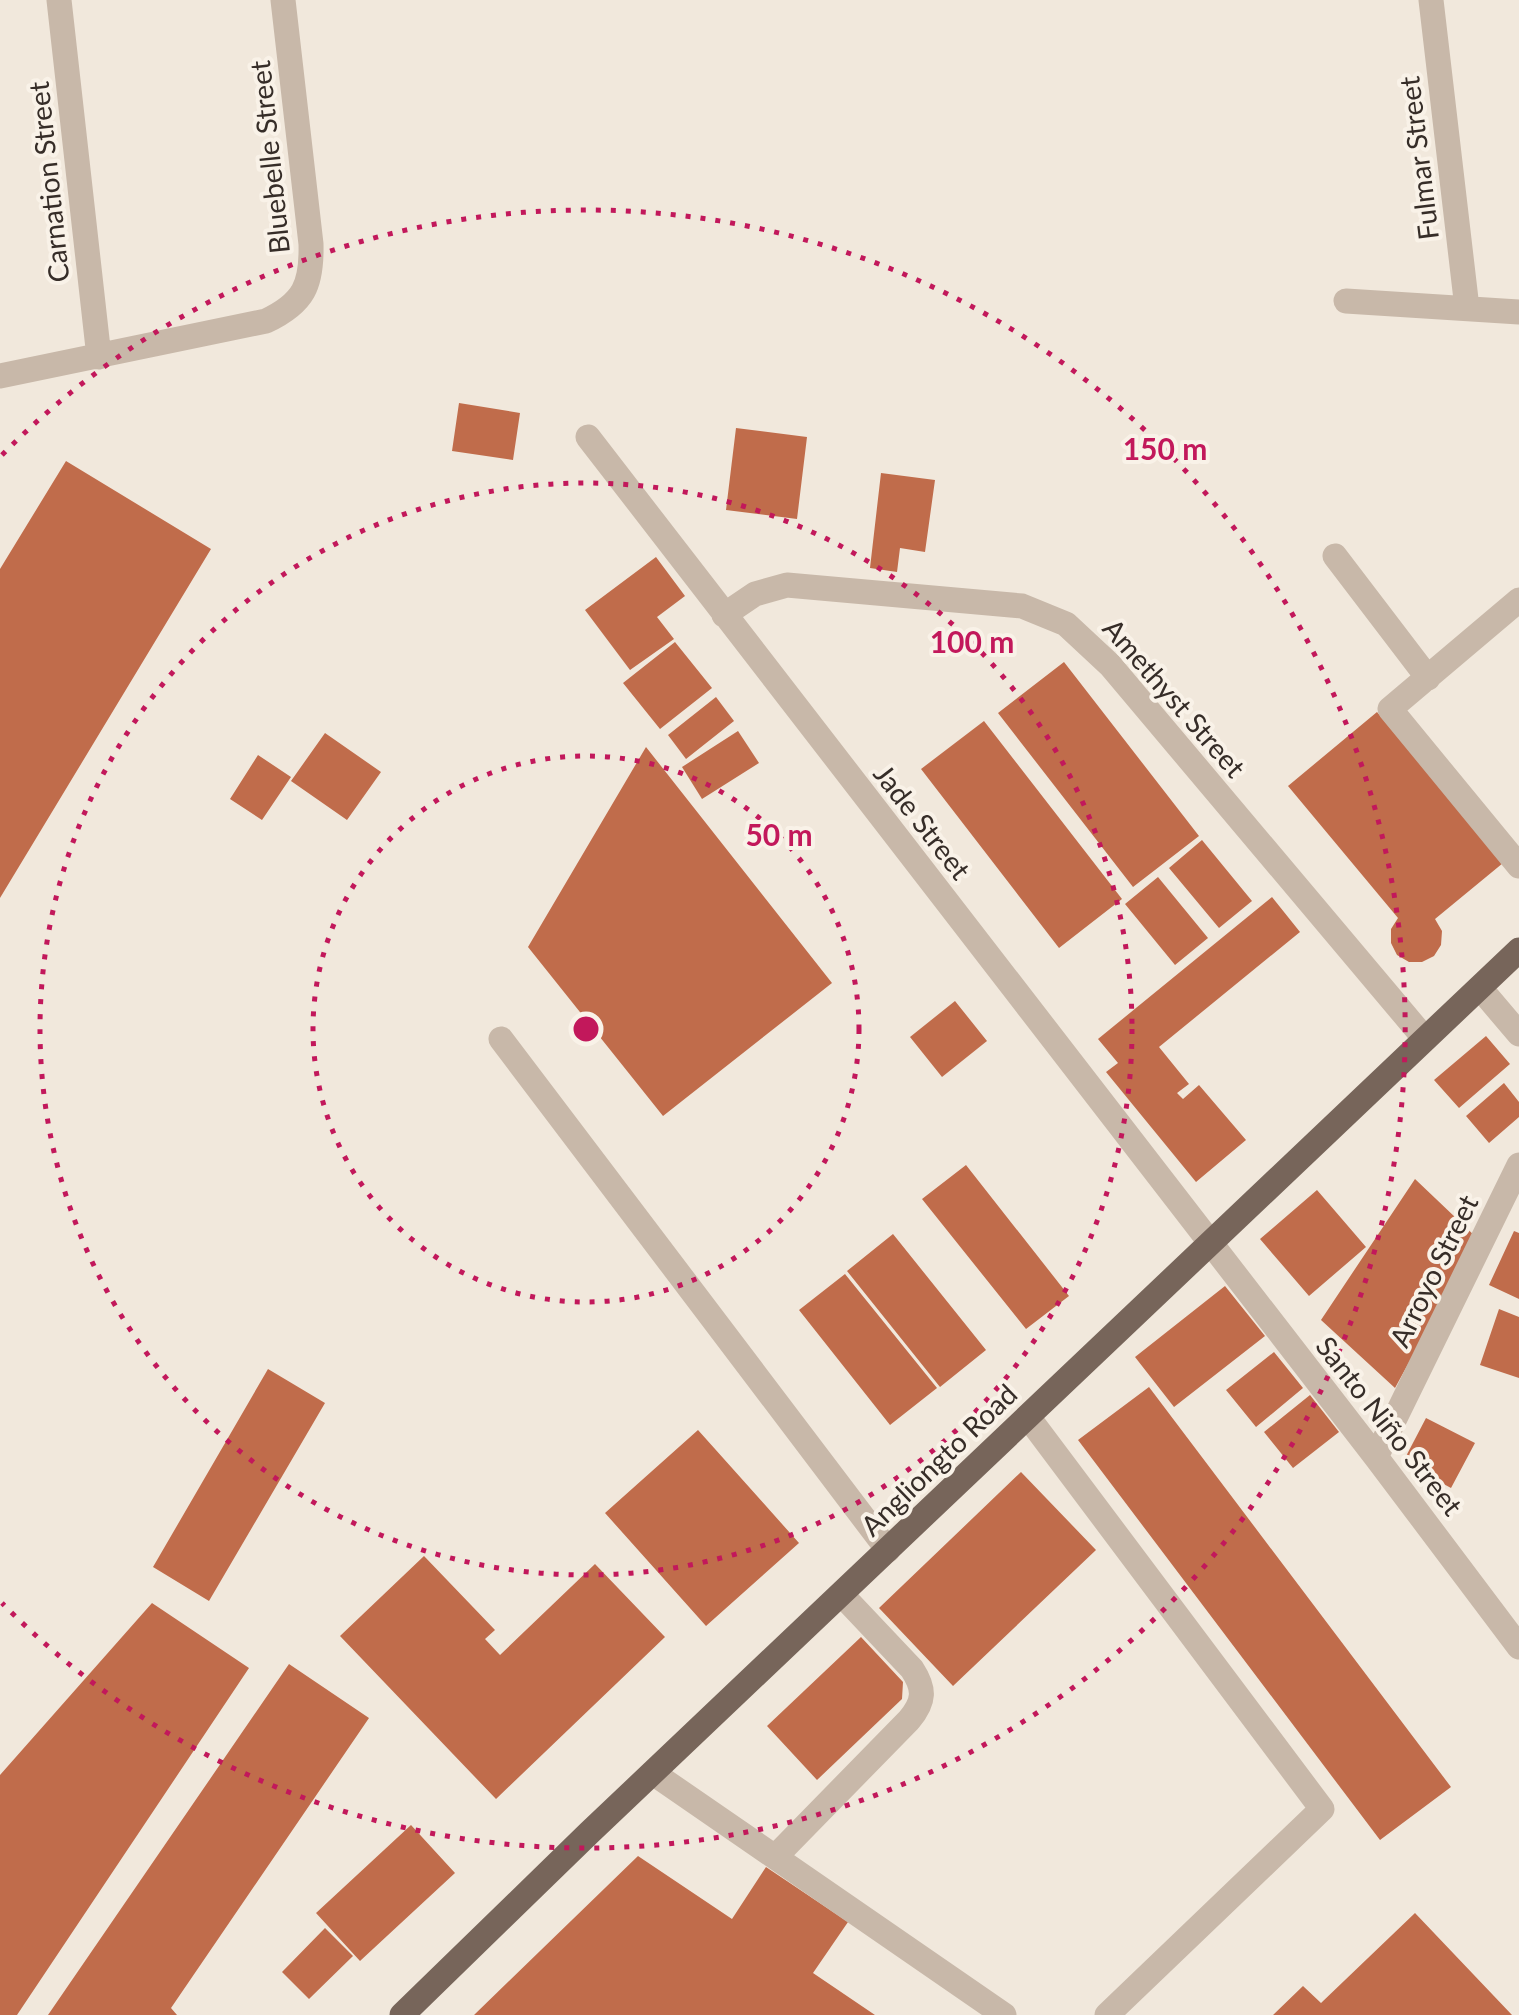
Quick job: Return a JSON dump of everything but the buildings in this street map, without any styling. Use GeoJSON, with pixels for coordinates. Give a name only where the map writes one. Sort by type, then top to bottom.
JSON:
{"type":"FeatureCollection","features":[{"type":"Feature","properties":{"kind":"main road","name":"Angliongto Road"},"geometry":{"type":"LineString","coordinates":[[402,2015],[1519,950]]}},
{"type":"Feature","properties":{"kind":"street","name":"Carnation Street"},"geometry":{"type":"LineString","coordinates":[[59,0],[99,357]]}},
{"type":"Feature","properties":{"kind":"street","name":"Bluebelle Street"},"geometry":{"type":"LineString","coordinates":[[99,357],[266,320],[294,304],[305,290],[312,271],[311,244],[283,0]]}},
{"type":"Feature","properties":{"kind":"street","name":"Fulmar Street"},"geometry":{"type":"LineString","coordinates":[[1431,0],[1467,308]]}},
{"type":"Feature","properties":{"kind":"street"},"geometry":{"type":"LineString","coordinates":[[1346,302],[1519,312]]}},
{"type":"Feature","properties":{"kind":"street"},"geometry":{"type":"LineString","coordinates":[[0,376],[99,357]]}},
{"type":"Feature","properties":{"kind":"street","name":"Jade Street"},"geometry":{"type":"LineString","coordinates":[[588,437],[1209,1244]]}},
{"type":"Feature","properties":{"kind":"street"},"geometry":{"type":"LineString","coordinates":[[1335,556],[1428,678]]}},
{"type":"Feature","properties":{"kind":"street","name":"Amethyst Street"},"geometry":{"type":"LineString","coordinates":[[724,615],[755,594],[787,585],[1022,606],[1066,624],[1110,665],[1425,1039]]}},
{"type":"Feature","properties":{"kind":"street"},"geometry":{"type":"LineString","coordinates":[[1519,600],[1390,710],[1519,866]]}},
{"type":"Feature","properties":{"kind":"street"},"geometry":{"type":"LineString","coordinates":[[1480,988],[1519,1034]]}},
{"type":"Feature","properties":{"kind":"street"},"geometry":{"type":"LineString","coordinates":[[501,1038],[888,1550]]}},
{"type":"Feature","properties":{"kind":"street","name":"Arroyo Street"},"geometry":{"type":"LineString","coordinates":[[1376,1457],[1519,1165]]}},
{"type":"Feature","properties":{"kind":"street","name":"Santo Niño Street"},"geometry":{"type":"LineString","coordinates":[[1209,1244],[1519,1647]]}},
{"type":"Feature","properties":{"kind":"street"},"geometry":{"type":"LineString","coordinates":[[1028,1417],[1322,1809],[1106,2015]]}},
{"type":"Feature","properties":{"kind":"street"},"geometry":{"type":"LineString","coordinates":[[775,1857],[910,1720],[923,1696],[912,1670],[842,1595]]}},
{"type":"Feature","properties":{"kind":"street"},"geometry":{"type":"LineString","coordinates":[[653,1773],[1004,2015]]}}]}
